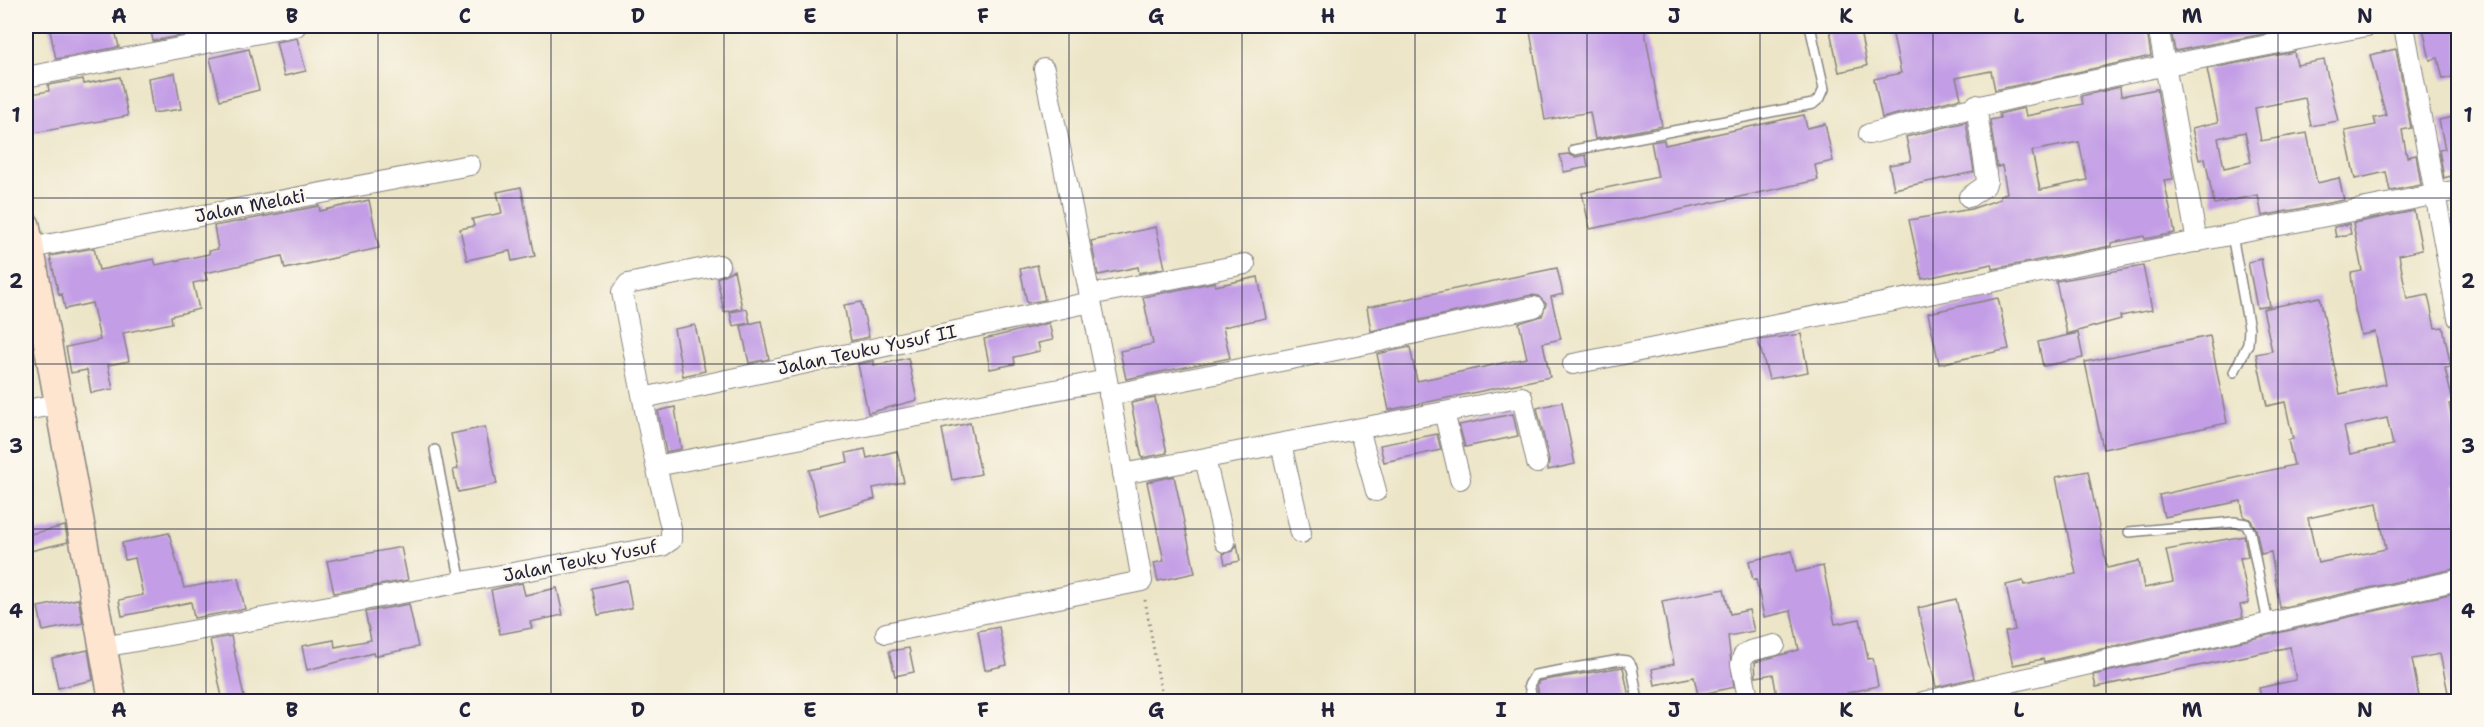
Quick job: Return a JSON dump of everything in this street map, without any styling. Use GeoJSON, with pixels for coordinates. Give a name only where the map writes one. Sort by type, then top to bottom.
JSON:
{"type":"FeatureCollection","features":[{"type":"Feature","properties":{"kind":"main road"},"geometry":{"type":"LineString","coordinates":[[29,253],[113,702]]}},
{"type":"Feature","properties":{"kind":"street"},"geometry":{"type":"LineString","coordinates":[[26,77],[207,34],[296,26]]}},
{"type":"Feature","properties":{"kind":"street"},"geometry":{"type":"LineString","coordinates":[[2158,26],[2197,242]]}},
{"type":"Feature","properties":{"kind":"street"},"geometry":{"type":"LineString","coordinates":[[1869,134],[1976,105],[2164,64],[2367,26]]}},
{"type":"Feature","properties":{"kind":"street"},"geometry":{"type":"LineString","coordinates":[[2404,26],[2458,318]]}},
{"type":"Feature","properties":{"kind":"street"},"geometry":{"type":"LineString","coordinates":[[886,633],[1142,581],[1108,387],[1044,69]]}},
{"type":"Feature","properties":{"kind":"street"},"geometry":{"type":"LineString","coordinates":[[1969,197],[1986,185],[1987,181],[1976,105]]}},
{"type":"Feature","properties":{"kind":"street","name":"Jalan Melati"},"geometry":{"type":"LineString","coordinates":[[29,253],[470,165]]}},
{"type":"Feature","properties":{"kind":"street"},"geometry":{"type":"LineString","coordinates":[[1573,364],[2458,190]]}},
{"type":"Feature","properties":{"kind":"street","name":"Jalan Teuku Yusuf II"},"geometry":{"type":"LineString","coordinates":[[643,398],[1245,264]]}},
{"type":"Feature","properties":{"kind":"street"},"geometry":{"type":"LineString","coordinates":[[719,265],[628,284],[623,289],[629,339],[656,466],[1366,344],[1534,307]]}},
{"type":"Feature","properties":{"kind":"street"},"geometry":{"type":"LineString","coordinates":[[1123,474],[1522,397],[1537,463]]}},
{"type":"Feature","properties":{"kind":"street"},"geometry":{"type":"LineString","coordinates":[[26,410],[58,404]]}},
{"type":"Feature","properties":{"kind":"street"},"geometry":{"type":"LineString","coordinates":[[1444,412],[1461,479]]}},
{"type":"Feature","properties":{"kind":"street"},"geometry":{"type":"LineString","coordinates":[[1359,429],[1376,491]]}},
{"type":"Feature","properties":{"kind":"street"},"geometry":{"type":"LineString","coordinates":[[1281,444],[1301,533]]}},
{"type":"Feature","properties":{"kind":"street"},"geometry":{"type":"LineString","coordinates":[[1205,459],[1225,542]]}},
{"type":"Feature","properties":{"kind":"street","name":"Jalan Teuku Yusuf"},"geometry":{"type":"LineString","coordinates":[[103,647],[646,549],[668,543],[671,540],[671,528],[656,466]]}},
{"type":"Feature","properties":{"kind":"street"},"geometry":{"type":"LineString","coordinates":[[1923,702],[1954,698],[2458,580]]}},
{"type":"Feature","properties":{"kind":"street"},"geometry":{"type":"LineString","coordinates":[[1749,702],[1741,664],[1743,656],[1750,651],[1775,645]]}},
{"type":"Feature","properties":{"kind":"lane"},"geometry":{"type":"LineString","coordinates":[[1574,150],[1813,104],[1821,98],[1824,88],[1810,26]]}},
{"type":"Feature","properties":{"kind":"lane"},"geometry":{"type":"LineString","coordinates":[[2232,235],[2249,328],[2248,344],[2234,372]]}},
{"type":"Feature","properties":{"kind":"lane"},"geometry":{"type":"LineString","coordinates":[[435,450],[461,583]]}},
{"type":"Feature","properties":{"kind":"lane"},"geometry":{"type":"LineString","coordinates":[[2129,532],[2234,522],[2246,524],[2250,532],[2268,623]]}},
{"type":"Feature","properties":{"kind":"lane"},"geometry":{"type":"LineString","coordinates":[[1533,702],[1529,685],[1534,675],[1620,660],[1627,661],[1632,667],[1638,702]]}},
{"type":"Feature","properties":{"kind":"path"},"geometry":{"type":"LineString","coordinates":[[1142,581],[1163,702]]}},
{"type":"Feature","properties":{"kind":"building"},"geometry":{"type":"Polygon","coordinates":[[[49,26],[114,26],[119,47],[56,59],[49,26]]]}},
{"type":"Feature","properties":{"kind":"building"},"geometry":{"type":"Polygon","coordinates":[[[150,26],[203,26],[204,31],[153,41],[150,26]]]}},
{"type":"Feature","properties":{"kind":"building"},"geometry":{"type":"Polygon","coordinates":[[[1562,26],[1644,26],[1662,126],[1595,139],[1590,112],[1545,120],[1530,31],[1562,26]]]}},
{"type":"Feature","properties":{"kind":"building"},"geometry":{"type":"Polygon","coordinates":[[[1829,26],[1859,26],[1867,66],[1839,72],[1829,26]]]}},
{"type":"Feature","properties":{"kind":"building"},"geometry":{"type":"Polygon","coordinates":[[[1891,26],[1955,26],[1955,32],[1985,26],[2146,26],[2151,56],[1995,90],[1991,71],[1956,78],[1961,98],[1882,118],[1874,79],[1901,73],[1891,26]]]}},
{"type":"Feature","properties":{"kind":"building"},"geometry":{"type":"Polygon","coordinates":[[[2170,26],[2289,26],[2290,29],[2175,51],[2170,26]]]}},
{"type":"Feature","properties":{"kind":"building"},"geometry":{"type":"Polygon","coordinates":[[[2458,26],[2458,76],[2443,79],[2438,58],[2430,60],[2423,28],[2458,26]]]}},
{"type":"Feature","properties":{"kind":"building"},"geometry":{"type":"Polygon","coordinates":[[[297,38],[306,71],[284,76],[276,42],[297,38]]]}},
{"type":"Feature","properties":{"kind":"building"},"geometry":{"type":"Polygon","coordinates":[[[249,49],[259,90],[220,100],[210,58],[249,49]]]}},
{"type":"Feature","properties":{"kind":"building"},"geometry":{"type":"Polygon","coordinates":[[[2396,49],[2411,128],[2402,130],[2407,157],[2416,155],[2421,185],[2390,191],[2386,172],[2355,179],[2345,131],[2376,125],[2374,118],[2386,116],[2370,55],[2396,49]]]}},
{"type":"Feature","properties":{"kind":"building"},"geometry":{"type":"Polygon","coordinates":[[[2294,52],[2297,65],[2324,60],[2338,121],[2311,126],[2305,98],[2255,108],[2261,141],[2307,133],[2317,183],[2339,178],[2344,200],[2262,216],[2258,195],[2214,204],[2205,158],[2199,160],[2192,128],[2218,122],[2207,69],[2294,52]],[[2245,132],[2218,138],[2224,168],[2251,162],[2245,132]]]}},
{"type":"Feature","properties":{"kind":"building"},"geometry":{"type":"Polygon","coordinates":[[[175,73],[181,109],[153,113],[148,78],[175,73]]]}},
{"type":"Feature","properties":{"kind":"building"},"geometry":{"type":"Polygon","coordinates":[[[120,77],[128,116],[34,133],[26,95],[49,91],[48,85],[83,79],[84,84],[120,77]]]}},
{"type":"Feature","properties":{"kind":"building"},"geometry":{"type":"Polygon","coordinates":[[[2120,87],[2121,96],[2157,89],[2173,179],[2164,180],[2175,233],[2145,239],[2144,236],[2111,243],[2111,246],[1993,269],[1992,264],[1922,279],[1909,220],[1971,209],[2000,199],[2000,195],[2007,193],[2002,166],[1997,167],[1990,120],[2000,118],[1999,114],[2024,108],[2026,116],[2083,104],[2081,96],[2120,87]],[[2079,142],[2032,151],[2040,190],[2087,180],[2079,142]]]}},
{"type":"Feature","properties":{"kind":"building"},"geometry":{"type":"Polygon","coordinates":[[[1804,115],[1807,128],[1825,124],[1833,161],[1815,165],[1818,180],[1590,229],[1582,193],[1658,177],[1651,142],[1664,140],[1665,145],[1804,115]]]}},
{"type":"Feature","properties":{"kind":"building"},"geometry":{"type":"Polygon","coordinates":[[[2458,116],[2458,178],[2452,179],[2451,176],[2444,178],[2439,150],[2445,149],[2439,120],[2458,116]]]}},
{"type":"Feature","properties":{"kind":"building"},"geometry":{"type":"Polygon","coordinates":[[[1966,122],[1974,172],[1894,189],[1889,165],[1911,161],[1906,137],[1966,122]]]}},
{"type":"Feature","properties":{"kind":"building"},"geometry":{"type":"Polygon","coordinates":[[[1568,154],[1575,157],[1586,155],[1588,167],[1564,172],[1560,155],[1568,154]]]}},
{"type":"Feature","properties":{"kind":"building"},"geometry":{"type":"Polygon","coordinates":[[[521,187],[535,256],[512,261],[510,251],[467,260],[460,229],[474,226],[472,219],[502,213],[497,192],[521,187]]]}},
{"type":"Feature","properties":{"kind":"building"},"geometry":{"type":"Polygon","coordinates":[[[369,200],[379,248],[285,269],[282,256],[205,273],[207,280],[193,283],[199,309],[171,316],[172,323],[123,333],[129,361],[108,365],[113,389],[91,393],[87,370],[71,373],[66,347],[100,340],[92,303],[65,309],[62,294],[59,295],[50,256],[94,248],[99,270],[154,259],[156,265],[209,254],[209,251],[218,249],[214,226],[319,206],[320,211],[369,200]]]}},
{"type":"Feature","properties":{"kind":"building"},"geometry":{"type":"Polygon","coordinates":[[[2414,211],[2422,250],[2399,255],[2407,299],[2428,295],[2435,328],[2443,327],[2451,367],[2445,368],[2453,403],[2449,404],[2455,432],[2458,431],[2458,485],[2455,486],[2458,502],[2458,568],[2280,608],[2271,552],[2261,554],[2256,529],[2250,519],[2244,517],[2241,501],[2164,517],[2159,495],[2294,465],[2288,440],[2293,439],[2285,402],[2267,406],[2256,354],[2272,351],[2263,309],[2320,297],[2340,394],[2386,384],[2375,332],[2361,335],[2355,310],[2351,273],[2362,271],[2353,223],[2414,211]],[[2387,418],[2344,427],[2350,454],[2393,445],[2387,418]],[[2377,503],[2308,518],[2318,563],[2386,549],[2377,503]]]}},
{"type":"Feature","properties":{"kind":"building"},"geometry":{"type":"Polygon","coordinates":[[[2349,224],[2351,234],[2336,237],[2334,227],[2349,224]]]}},
{"type":"Feature","properties":{"kind":"building"},"geometry":{"type":"Polygon","coordinates":[[[1156,227],[1165,268],[1139,273],[1138,267],[1098,275],[1091,241],[1156,227]]]}},
{"type":"Feature","properties":{"kind":"building"},"geometry":{"type":"Polygon","coordinates":[[[2261,259],[2270,306],[2257,308],[2248,262],[2261,259]]]}},
{"type":"Feature","properties":{"kind":"building"},"geometry":{"type":"Polygon","coordinates":[[[1037,265],[1045,300],[1027,303],[1020,269],[1037,265]]]}},
{"type":"Feature","properties":{"kind":"building"},"geometry":{"type":"Polygon","coordinates":[[[2143,266],[2152,310],[2120,316],[2121,319],[2067,334],[2056,281],[2143,266]]]}},
{"type":"Feature","properties":{"kind":"building"},"geometry":{"type":"Polygon","coordinates":[[[1557,268],[1563,294],[1551,297],[1561,339],[1543,343],[1550,377],[1389,410],[1377,354],[1410,347],[1417,381],[1527,358],[1519,323],[1542,316],[1546,304],[1538,296],[1531,295],[1371,331],[1367,307],[1557,268]]]}},
{"type":"Feature","properties":{"kind":"building"},"geometry":{"type":"Polygon","coordinates":[[[734,270],[742,308],[724,312],[717,278],[734,270]]]}},
{"type":"Feature","properties":{"kind":"building"},"geometry":{"type":"Polygon","coordinates":[[[1258,277],[1266,318],[1223,327],[1230,358],[1126,379],[1120,351],[1153,344],[1143,297],[1215,282],[1215,286],[1258,277]]]}},
{"type":"Feature","properties":{"kind":"building"},"geometry":{"type":"Polygon","coordinates":[[[1998,298],[2009,349],[1939,364],[1928,313],[1998,298]]]}},
{"type":"Feature","properties":{"kind":"building"},"geometry":{"type":"Polygon","coordinates":[[[861,302],[869,337],[851,341],[844,305],[861,302]]]}},
{"type":"Feature","properties":{"kind":"building"},"geometry":{"type":"Polygon","coordinates":[[[747,309],[750,323],[733,326],[730,312],[747,309]]]}},
{"type":"Feature","properties":{"kind":"building"},"geometry":{"type":"Polygon","coordinates":[[[761,321],[769,359],[749,363],[741,326],[761,321]]]}},
{"type":"Feature","properties":{"kind":"building"},"geometry":{"type":"Polygon","coordinates":[[[1049,323],[1053,340],[1038,343],[1040,351],[1014,357],[1015,364],[990,369],[984,339],[1049,323]]]}},
{"type":"Feature","properties":{"kind":"building"},"geometry":{"type":"Polygon","coordinates":[[[695,325],[705,371],[683,376],[674,329],[695,325]]]}},
{"type":"Feature","properties":{"kind":"building"},"geometry":{"type":"Polygon","coordinates":[[[2078,333],[2083,358],[2043,366],[2038,342],[2078,333]]]}},
{"type":"Feature","properties":{"kind":"building"},"geometry":{"type":"Polygon","coordinates":[[[1801,334],[1808,372],[1769,379],[1758,340],[1801,334]]]}},
{"type":"Feature","properties":{"kind":"building"},"geometry":{"type":"Polygon","coordinates":[[[2210,336],[2227,423],[2103,449],[2085,362],[2210,336]]]}},
{"type":"Feature","properties":{"kind":"building"},"geometry":{"type":"Polygon","coordinates":[[[908,358],[917,400],[868,413],[858,364],[874,361],[874,365],[877,365],[908,358]]]}},
{"type":"Feature","properties":{"kind":"building"},"geometry":{"type":"Polygon","coordinates":[[[1155,398],[1167,453],[1142,458],[1131,403],[1155,398]]]}},
{"type":"Feature","properties":{"kind":"building"},"geometry":{"type":"Polygon","coordinates":[[[1562,402],[1575,464],[1548,470],[1549,460],[1537,408],[1562,402]]]}},
{"type":"Feature","properties":{"kind":"building"},"geometry":{"type":"Polygon","coordinates":[[[675,407],[681,449],[666,452],[658,411],[675,407]]]}},
{"type":"Feature","properties":{"kind":"building"},"geometry":{"type":"Polygon","coordinates":[[[1513,414],[1518,436],[1465,447],[1459,425],[1513,414]]]}},
{"type":"Feature","properties":{"kind":"building"},"geometry":{"type":"Polygon","coordinates":[[[970,423],[981,474],[952,480],[942,429],[970,423]]]}},
{"type":"Feature","properties":{"kind":"building"},"geometry":{"type":"Polygon","coordinates":[[[485,427],[497,484],[458,492],[453,470],[458,469],[451,434],[485,427]]]}},
{"type":"Feature","properties":{"kind":"building"},"geometry":{"type":"Polygon","coordinates":[[[1437,434],[1441,450],[1384,462],[1380,445],[1437,434]]]}},
{"type":"Feature","properties":{"kind":"building"},"geometry":{"type":"Polygon","coordinates":[[[865,449],[867,458],[897,451],[904,482],[873,488],[875,499],[819,515],[809,470],[848,462],[846,453],[865,449]]]}},
{"type":"Feature","properties":{"kind":"building"},"geometry":{"type":"Polygon","coordinates":[[[2088,471],[2107,568],[2139,561],[2144,588],[2173,582],[2166,550],[2244,536],[2248,557],[2240,558],[2249,603],[2240,605],[2243,617],[2044,662],[2043,659],[2013,665],[2005,632],[2015,630],[2006,585],[2023,581],[2024,585],[2076,574],[2056,477],[2088,471]]]}},
{"type":"Feature","properties":{"kind":"building"},"geometry":{"type":"Polygon","coordinates":[[[1174,476],[1195,573],[1158,581],[1154,563],[1164,561],[1147,482],[1174,476]]]}},
{"type":"Feature","properties":{"kind":"building"},"geometry":{"type":"Polygon","coordinates":[[[65,526],[68,542],[26,552],[26,535],[65,526]]]}},
{"type":"Feature","properties":{"kind":"building"},"geometry":{"type":"Polygon","coordinates":[[[169,533],[184,588],[238,578],[245,609],[194,618],[191,602],[122,616],[119,600],[143,595],[135,558],[125,560],[122,543],[169,533]]]}},
{"type":"Feature","properties":{"kind":"building"},"geometry":{"type":"Polygon","coordinates":[[[1237,544],[1240,561],[1225,564],[1223,554],[1233,551],[1237,544]]]}},
{"type":"Feature","properties":{"kind":"building"},"geometry":{"type":"Polygon","coordinates":[[[401,547],[408,580],[334,593],[327,561],[401,547]]]}},
{"type":"Feature","properties":{"kind":"building"},"geometry":{"type":"Polygon","coordinates":[[[1792,551],[1796,572],[1823,566],[1835,624],[1860,619],[1868,659],[1873,658],[1878,686],[1847,693],[1849,702],[1778,702],[1773,674],[1756,677],[1755,662],[1799,650],[1791,611],[1764,617],[1756,579],[1753,580],[1749,561],[1792,551]]]}},
{"type":"Feature","properties":{"kind":"building"},"geometry":{"type":"Polygon","coordinates":[[[627,580],[632,608],[598,615],[592,588],[627,580]]]}},
{"type":"Feature","properties":{"kind":"building"},"geometry":{"type":"Polygon","coordinates":[[[522,583],[525,595],[557,588],[563,615],[530,622],[532,628],[500,634],[491,590],[522,583]]]}},
{"type":"Feature","properties":{"kind":"building"},"geometry":{"type":"Polygon","coordinates":[[[1724,589],[1730,614],[1749,610],[1754,631],[1728,636],[1734,687],[1698,695],[1694,677],[1655,685],[1652,669],[1674,664],[1662,601],[1724,589]]]}},
{"type":"Feature","properties":{"kind":"building"},"geometry":{"type":"Polygon","coordinates":[[[2458,592],[2458,702],[2450,702],[2440,654],[2412,659],[2420,702],[2262,702],[2259,688],[2296,680],[2290,647],[2096,687],[2093,675],[2458,592]]]}},
{"type":"Feature","properties":{"kind":"building"},"geometry":{"type":"Polygon","coordinates":[[[78,599],[83,623],[43,631],[38,607],[78,599]]]}},
{"type":"Feature","properties":{"kind":"building"},"geometry":{"type":"Polygon","coordinates":[[[1956,599],[1974,678],[1936,687],[1918,608],[1956,599]]]}},
{"type":"Feature","properties":{"kind":"building"},"geometry":{"type":"Polygon","coordinates":[[[409,604],[418,647],[374,656],[373,653],[307,670],[302,646],[334,640],[335,647],[371,640],[365,612],[409,604]]]}},
{"type":"Feature","properties":{"kind":"building"},"geometry":{"type":"Polygon","coordinates":[[[999,627],[1007,665],[985,670],[978,631],[999,627]]]}},
{"type":"Feature","properties":{"kind":"building"},"geometry":{"type":"Polygon","coordinates":[[[231,636],[245,702],[223,702],[210,640],[231,636]]]}},
{"type":"Feature","properties":{"kind":"building"},"geometry":{"type":"Polygon","coordinates":[[[909,648],[914,672],[895,676],[889,651],[909,648]]]}},
{"type":"Feature","properties":{"kind":"building"},"geometry":{"type":"Polygon","coordinates":[[[88,650],[93,680],[58,688],[52,658],[88,650]]]}},
{"type":"Feature","properties":{"kind":"building"},"geometry":{"type":"Polygon","coordinates":[[[1623,667],[1630,702],[1540,702],[1537,685],[1539,681],[1623,667]]]}}]}
